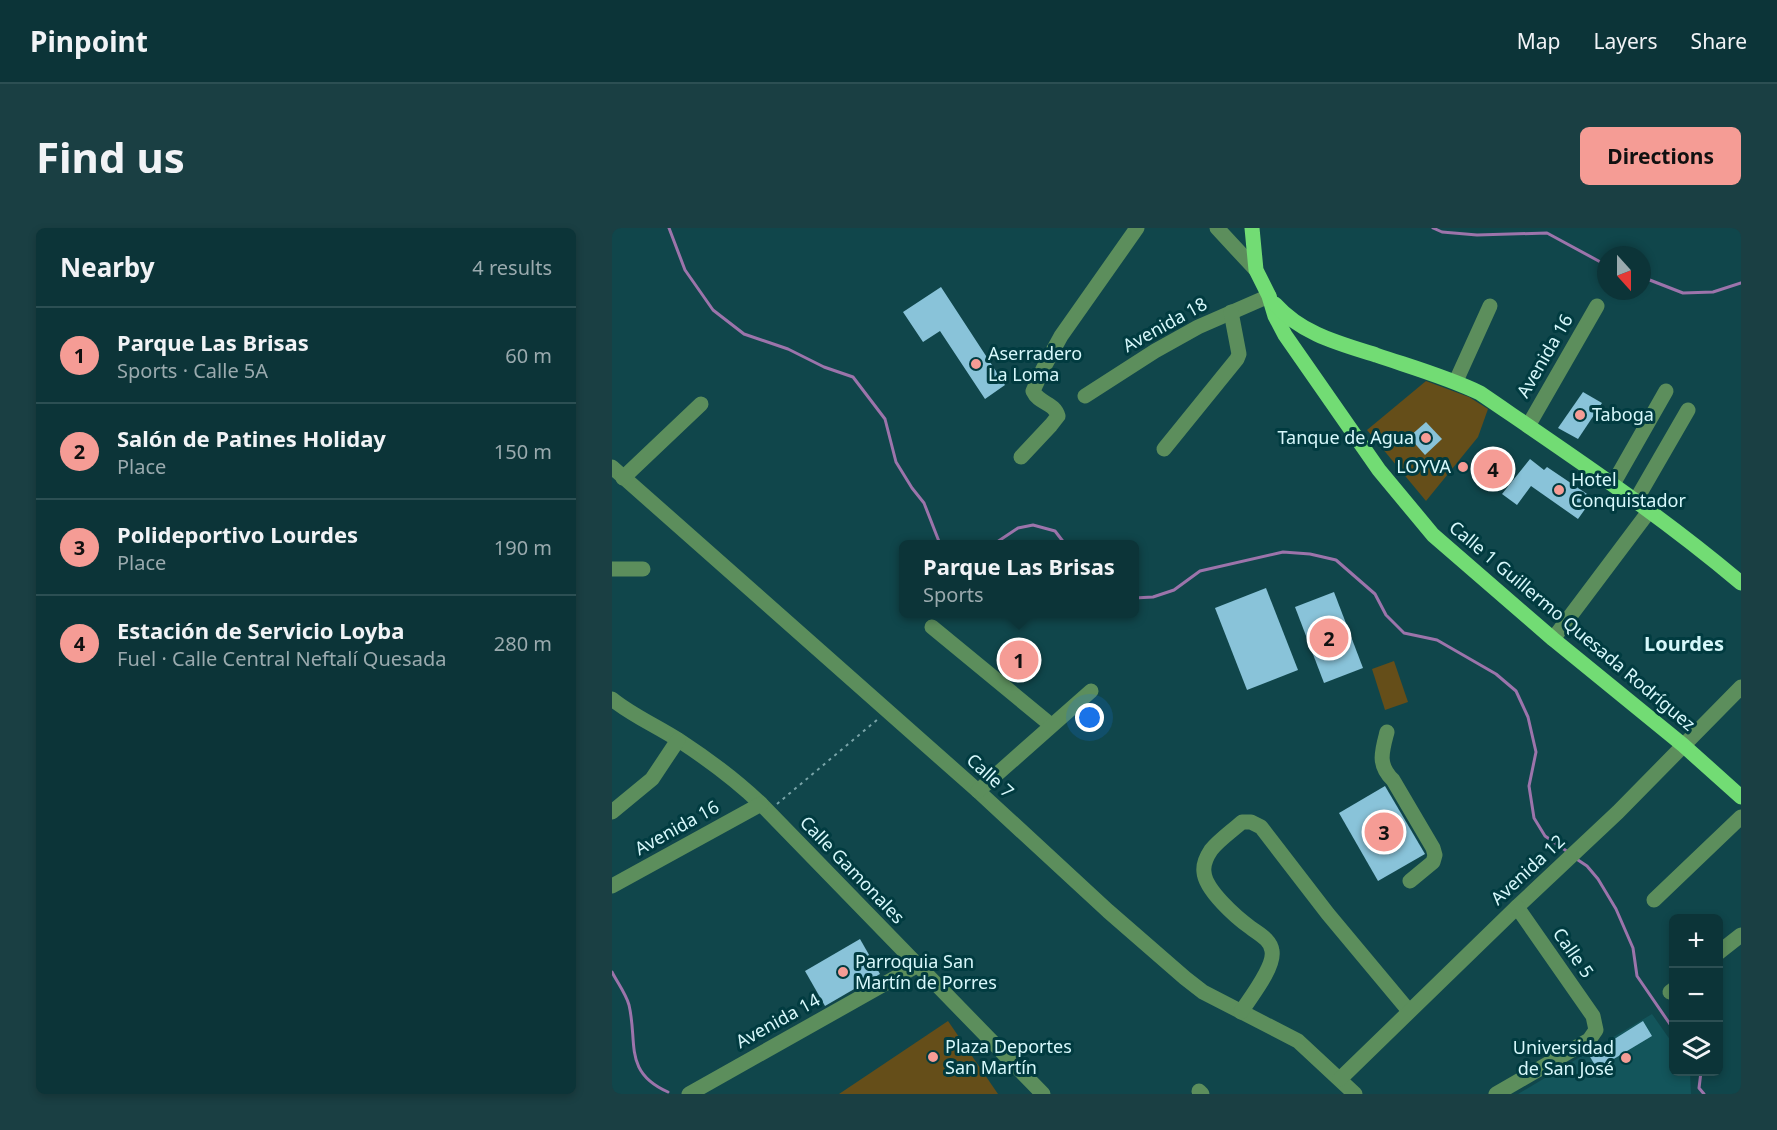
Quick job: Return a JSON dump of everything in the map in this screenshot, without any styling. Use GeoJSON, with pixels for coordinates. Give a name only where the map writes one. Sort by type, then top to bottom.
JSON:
{"type":"FeatureCollection","features":[{"type":"Feature","properties":{"kind":"main road"},"geometry":{"type":"LineString","coordinates":[[1252,228],[1256,270],[1269,296],[1292,321],[1328,340],[1456,381],[1480,393],[1650,510],[1741,583]]}},
{"type":"Feature","properties":{"kind":"main road","name":"Calle 1 Guillermo Quesada Rodríguez"},"geometry":{"type":"LineString","coordinates":[[1269,296],[1275,316],[1285,335],[1379,470],[1433,535],[1553,639],[1683,745],[1741,797]]}},
{"type":"Feature","properties":{"kind":"main road"},"geometry":{"type":"LineString","coordinates":[[1307,366],[1309,350],[1317,342],[1328,340]]}},
{"type":"Feature","properties":{"kind":"street"},"geometry":{"type":"LineString","coordinates":[[1021,457],[1058,416],[1053,407],[1036,398],[1033,391],[1042,369],[1061,336],[1137,228]]}},
{"type":"Feature","properties":{"kind":"street"},"geometry":{"type":"LineString","coordinates":[[1217,228],[1256,270]]}},
{"type":"Feature","properties":{"kind":"street","name":"Avenida 18"},"geometry":{"type":"LineString","coordinates":[[1085,396],[1155,351],[1198,327],[1269,296]]}},
{"type":"Feature","properties":{"kind":"street"},"geometry":{"type":"LineString","coordinates":[[1456,381],[1490,306]]}},
{"type":"Feature","properties":{"kind":"street","name":"Avenida 16"},"geometry":{"type":"LineString","coordinates":[[1528,426],[1597,306]]}},
{"type":"Feature","properties":{"kind":"street"},"geometry":{"type":"LineString","coordinates":[[1164,449],[1237,359],[1239,354],[1231,312]]}},
{"type":"Feature","properties":{"kind":"street"},"geometry":{"type":"LineString","coordinates":[[1613,484],[1666,392]]}},
{"type":"Feature","properties":{"kind":"street"},"geometry":{"type":"LineString","coordinates":[[618,473],[701,404]]}},
{"type":"Feature","properties":{"kind":"street"},"geometry":{"type":"LineString","coordinates":[[1636,500],[1688,410]]}},
{"type":"Feature","properties":{"kind":"street","name":"Calle 7"},"geometry":{"type":"LineString","coordinates":[[618,473],[978,791],[1108,911],[1185,978],[1203,992],[1298,1041],[1355,1094]]}},
{"type":"Feature","properties":{"kind":"street"},"geometry":{"type":"LineString","coordinates":[[1553,639],[1650,510]]}},
{"type":"Feature","properties":{"kind":"street"},"geometry":{"type":"LineString","coordinates":[[612,569],[643,569]]}},
{"type":"Feature","properties":{"kind":"street"},"geometry":{"type":"LineString","coordinates":[[932,627],[1051,725]]}},
{"type":"Feature","properties":{"kind":"street","name":"Avenida 12"},"geometry":{"type":"LineString","coordinates":[[1340,1078],[1618,812],[1741,687]]}},
{"type":"Feature","properties":{"kind":"street"},"geometry":{"type":"LineString","coordinates":[[978,791],[1091,691]]}},
{"type":"Feature","properties":{"kind":"street","name":"Calle Gamonales"},"geometry":{"type":"LineString","coordinates":[[612,699],[637,717],[678,740],[739,783],[1043,1094]]}},
{"type":"Feature","properties":{"kind":"street"},"geometry":{"type":"LineString","coordinates":[[1387,732],[1382,751],[1383,767],[1386,774],[1393,780],[1435,855],[1433,862],[1410,881]]}},
{"type":"Feature","properties":{"kind":"street"},"geometry":{"type":"LineString","coordinates":[[612,812],[652,779],[678,740]]}},
{"type":"Feature","properties":{"kind":"street","name":"Avenida 16"},"geometry":{"type":"LineString","coordinates":[[612,886],[765,808]]}},
{"type":"Feature","properties":{"kind":"street"},"geometry":{"type":"LineString","coordinates":[[1654,900],[1741,817]]}},
{"type":"Feature","properties":{"kind":"street"},"geometry":{"type":"LineString","coordinates":[[1241,1012],[1270,966],[1273,952],[1270,943],[1238,918],[1217,895],[1204,873],[1206,860],[1211,850],[1242,822],[1251,822],[1262,827],[1328,914],[1409,1011]]}},
{"type":"Feature","properties":{"kind":"street","name":"Calle 5"},"geometry":{"type":"LineString","coordinates":[[1496,1094],[1589,1040],[1596,1030],[1593,1016],[1517,907]]}},
{"type":"Feature","properties":{"kind":"street"},"geometry":{"type":"LineString","coordinates":[[1723,950],[1741,935]]}},
{"type":"Feature","properties":{"kind":"street","name":"Avenida 14"},"geometry":{"type":"LineString","coordinates":[[690,1094],[918,965]]}},
{"type":"Feature","properties":{"kind":"path"},"geometry":{"type":"LineString","coordinates":[[765,808],[887,711]]}},
{"type":"Feature","properties":{"kind":"shaded area"},"geometry":{"type":"Polygon","coordinates":[[[1426,381],[1469,397],[1488,409],[1478,437],[1426,501],[1367,430],[1426,381]]]}},
{"type":"Feature","properties":{"kind":"shaded area"},"geometry":{"type":"Polygon","coordinates":[[[1017,638],[1041,657],[1021,682],[997,663],[1017,638]]]}},
{"type":"Feature","properties":{"kind":"shaded area"},"geometry":{"type":"Polygon","coordinates":[[[1394,661],[1408,702],[1385,710],[1372,669],[1394,661]]]}},
{"type":"Feature","properties":{"kind":"shaded area","name":"Universidad de San José"},"geometry":{"type":"Polygon","coordinates":[[[1652,1014],[1669,1038],[1669,1076],[1690,1076],[1691,1094],[1518,1094],[1652,1014]]]}},
{"type":"Feature","properties":{"kind":"shaded area","name":"Plaza Deportes San Martín"},"geometry":{"type":"Polygon","coordinates":[[[948,1021],[998,1094],[839,1094],[948,1021]]]}},
{"type":"Feature","properties":{"kind":"building","name":"Aserradero La Loma"},"geometry":{"type":"Polygon","coordinates":[[[941,287],[1005,385],[985,399],[940,331],[923,342],[903,312],[941,287]]]}},
{"type":"Feature","properties":{"kind":"building","name":"Taboga"},"geometry":{"type":"Polygon","coordinates":[[[1583,392],[1602,403],[1578,439],[1558,428],[1583,392]]]}},
{"type":"Feature","properties":{"kind":"building","name":"Tanque de Agua"},"geometry":{"type":"Polygon","coordinates":[[[1426,422],[1442,439],[1425,455],[1409,437],[1426,422]]]}},
{"type":"Feature","properties":{"kind":"building","name":"Hotel Conquistador"},"geometry":{"type":"Polygon","coordinates":[[[1530,459],[1544,470],[1547,467],[1593,498],[1578,519],[1531,486],[1517,505],[1502,494],[1530,459]]]}},
{"type":"Feature","properties":{"kind":"building"},"geometry":{"type":"Polygon","coordinates":[[[1266,588],[1298,670],[1247,690],[1215,608],[1266,588]]]}},
{"type":"Feature","properties":{"kind":"building"},"geometry":{"type":"Polygon","coordinates":[[[1334,592],[1363,668],[1324,683],[1295,607],[1334,592]]]}},
{"type":"Feature","properties":{"kind":"building"},"geometry":{"type":"Polygon","coordinates":[[[1385,786],[1425,854],[1378,881],[1339,813],[1385,786]]]}},
{"type":"Feature","properties":{"kind":"building","name":"Parroquia San Martín de Porres"},"geometry":{"type":"Polygon","coordinates":[[[860,939],[880,974],[825,1006],[805,971],[860,939]]]}},
{"type":"Feature","properties":{"kind":"building"},"geometry":{"type":"Polygon","coordinates":[[[1643,1021],[1652,1036],[1602,1066],[1596,1067],[1589,1055],[1643,1021]]]}},
{"type":"Feature","properties":{"kind":"waterway"},"geometry":{"type":"LineString","coordinates":[[669,228],[685,270],[713,310],[744,334],[788,349],[824,367],[853,377],[885,419],[896,462],[924,503],[938,540]]}},
{"type":"Feature","properties":{"kind":"waterway"},"geometry":{"type":"LineString","coordinates":[[1433,228],[1442,232],[1477,235],[1547,233],[1597,260]]}},
{"type":"Feature","properties":{"kind":"waterway"},"geometry":{"type":"LineString","coordinates":[[1651,281],[1683,293],[1713,292],[1741,283]]}},
{"type":"Feature","properties":{"kind":"waterway"},"geometry":{"type":"LineString","coordinates":[[1000,540],[1018,528],[1033,525],[1055,531],[1062,540]]}},
{"type":"Feature","properties":{"kind":"waterway"},"geometry":{"type":"LineString","coordinates":[[1139,598],[1153,597],[1174,590],[1200,571],[1283,552],[1310,554],[1336,560],[1375,594],[1386,615],[1404,633],[1437,640],[1496,674],[1516,691],[1528,717],[1536,752],[1529,786],[1534,818],[1545,836],[1568,852]]}},
{"type":"Feature","properties":{"kind":"waterway"},"geometry":{"type":"LineString","coordinates":[[1575,858],[1587,866],[1598,879],[1616,909],[1633,948],[1637,976],[1669,1023]]}},
{"type":"Feature","properties":{"kind":"waterway"},"geometry":{"type":"LineString","coordinates":[[612,972],[629,1005],[638,1066],[654,1084],[668,1092]]}},
{"type":"Feature","properties":{"kind":"waterway"},"geometry":{"type":"LineString","coordinates":[[1700,1076],[1699,1088],[1704,1094]]}},
{"type":"Feature","properties":{"kind":"place","name":"Aserradero La Loma"},"geometry":{"type":"Point","coordinates":[976,364]}},
{"type":"Feature","properties":{"kind":"place","name":"Taboga"},"geometry":{"type":"Point","coordinates":[1580,415]}},
{"type":"Feature","properties":{"kind":"place","name":"Tanque de Agua"},"geometry":{"type":"Point","coordinates":[1426,438]}},
{"type":"Feature","properties":{"kind":"place","name":"LOYVA"},"geometry":{"type":"Point","coordinates":[1463,467]}},
{"type":"Feature","properties":{"kind":"place","name":"Estación de Servicio Loyba"},"geometry":{"type":"Point","coordinates":[1493,469]}},
{"type":"Feature","properties":{"kind":"place","name":"Hotel Conquistador"},"geometry":{"type":"Point","coordinates":[1559,490]}},
{"type":"Feature","properties":{"kind":"place","name":"Salón de Patines Holiday"},"geometry":{"type":"Point","coordinates":[1329,638]}},
{"type":"Feature","properties":{"kind":"place","name":"Parque Las Brisas"},"geometry":{"type":"Point","coordinates":[1019,660]}},
{"type":"Feature","properties":{"kind":"place","name":"Polideportivo Lourdes"},"geometry":{"type":"Point","coordinates":[1384,832]}},
{"type":"Feature","properties":{"kind":"place","name":"Parroquia San Martín de Porres"},"geometry":{"type":"Point","coordinates":[843,972]}},
{"type":"Feature","properties":{"kind":"place","name":"Plaza Deportes San Martín"},"geometry":{"type":"Point","coordinates":[933,1057]}},
{"type":"Feature","properties":{"kind":"place","name":"Universidad de San José"},"geometry":{"type":"Point","coordinates":[1626,1058]}},
{"type":"Feature","properties":{"kind":"district","name":"Lourdes"},"geometry":{"type":"Point","coordinates":[1684,644]}}]}
